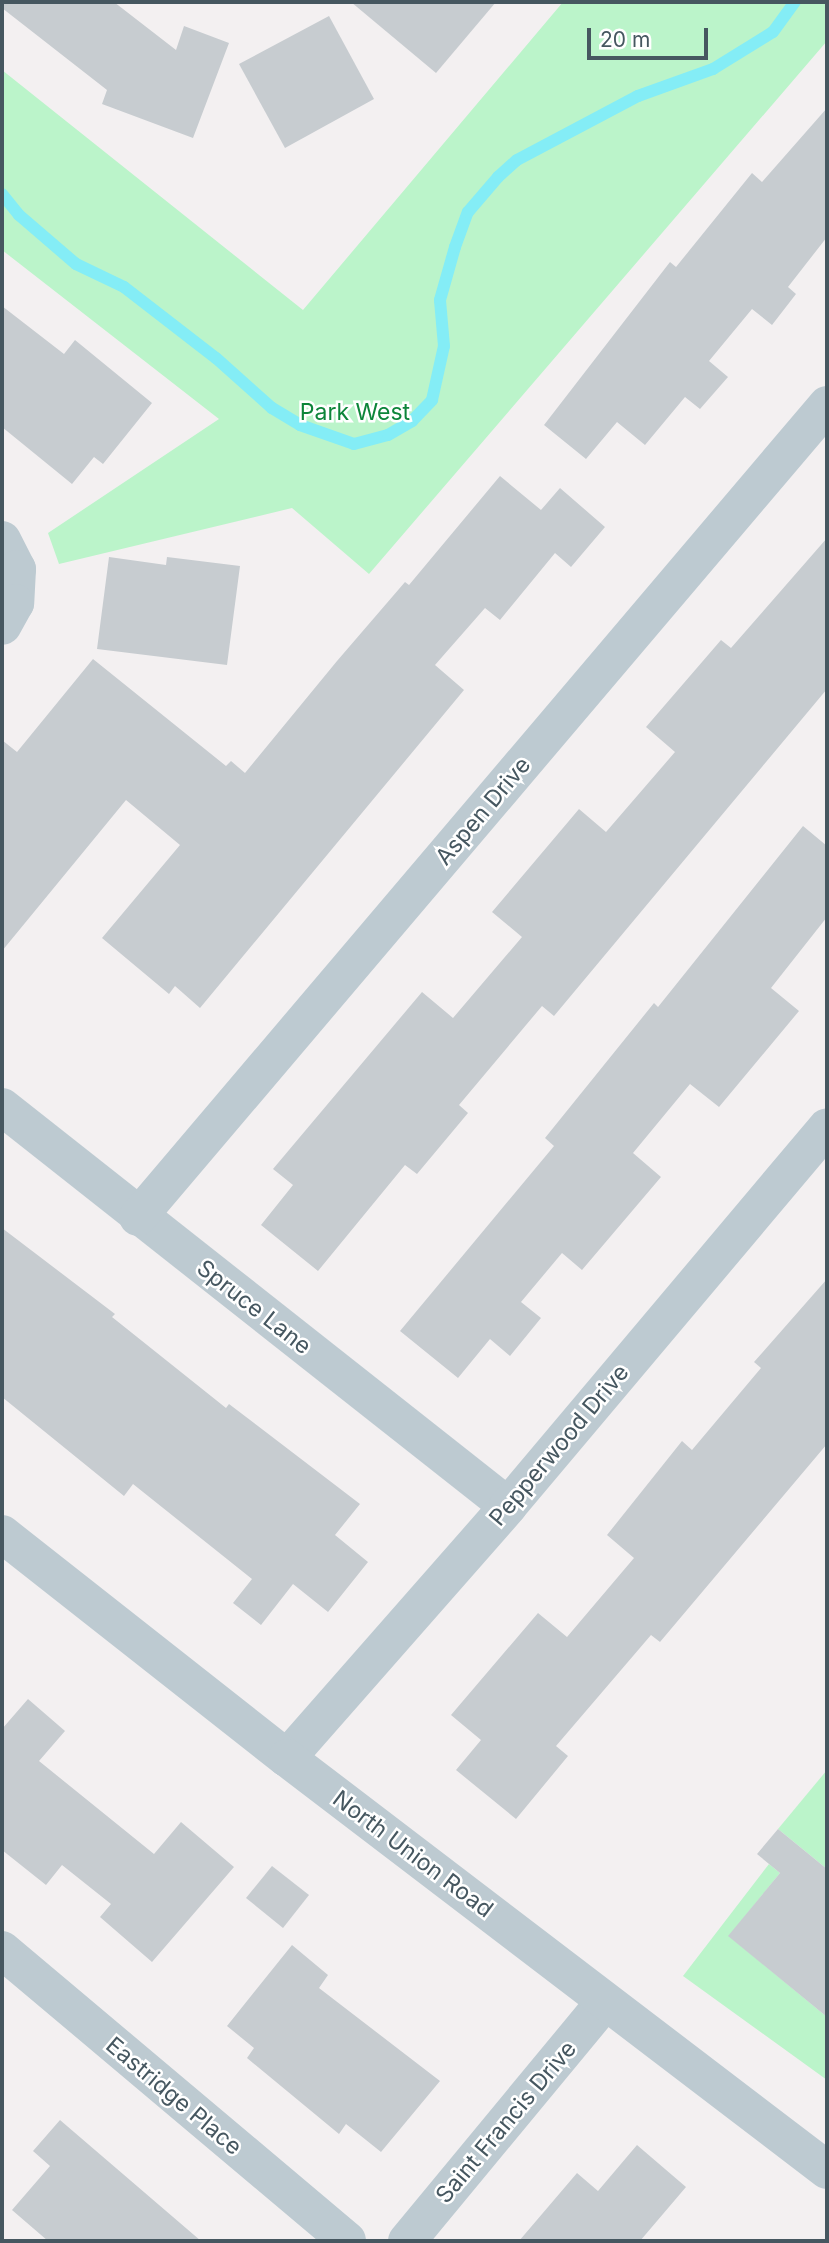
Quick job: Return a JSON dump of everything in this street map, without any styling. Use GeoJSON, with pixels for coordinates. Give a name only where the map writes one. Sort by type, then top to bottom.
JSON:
{"type":"FeatureCollection","features":[{"type":"Feature","properties":{"kind":"street","name":"Aspen Drive"},"geometry":{"type":"LineString","coordinates":[[138,1217],[827,405]]}},
{"type":"Feature","properties":{"kind":"street"},"geometry":{"type":"LineString","coordinates":[[2,540],[17,569],[15,603],[2,626]]}},
{"type":"Feature","properties":{"kind":"street","name":"Spruce Lane"},"geometry":{"type":"LineString","coordinates":[[2,1107],[138,1217],[508,1506]]}},
{"type":"Feature","properties":{"kind":"street","name":"Pepperwood Drive"},"geometry":{"type":"LineString","coordinates":[[287,1758],[508,1506],[827,1127]]}},
{"type":"Feature","properties":{"kind":"street","name":"North Union Road"},"geometry":{"type":"LineString","coordinates":[[2,1534],[287,1758],[827,2170]]}},
{"type":"Feature","properties":{"kind":"street","name":"Eastridge Place"},"geometry":{"type":"LineString","coordinates":[[2,1950],[347,2241]]}},
{"type":"Feature","properties":{"kind":"street","name":"Saint Francis Drive"},"geometry":{"type":"LineString","coordinates":[[407,2241],[605,2002]]}},
{"type":"Feature","properties":{"kind":"green space","name":"Park West"},"geometry":{"type":"Polygon","coordinates":[[[563,2],[827,2],[827,41],[369,574],[292,508],[59,564],[48,533],[219,419],[2,250],[2,70],[303,310],[563,2]]]}},
{"type":"Feature","properties":{"kind":"green space"},"geometry":{"type":"Polygon","coordinates":[[[827,1770],[827,1869],[778,1829],[827,1770]]]}},
{"type":"Feature","properties":{"kind":"green space"},"geometry":{"type":"Polygon","coordinates":[[[769,1864],[780,1873],[729,1936],[827,2017],[827,2080],[683,1976],[769,1864]]]}},
{"type":"Feature","properties":{"kind":"building"},"geometry":{"type":"Polygon","coordinates":[[[2,2],[114,2],[176,50],[184,26],[229,43],[193,138],[102,104],[107,90],[2,8],[2,2]]]}},
{"type":"Feature","properties":{"kind":"building"},"geometry":{"type":"Polygon","coordinates":[[[351,2],[496,2],[436,73],[351,2]]]}},
{"type":"Feature","properties":{"kind":"building"},"geometry":{"type":"Polygon","coordinates":[[[329,16],[374,99],[285,148],[239,64],[329,16]]]}},
{"type":"Feature","properties":{"kind":"building"},"geometry":{"type":"Polygon","coordinates":[[[827,108],[827,237],[788,287],[796,294],[772,325],[752,309],[709,361],[728,377],[700,409],[685,397],[645,445],[617,422],[586,459],[544,425],[670,262],[676,267],[752,173],[762,182],[827,108]]]}},
{"type":"Feature","properties":{"kind":"building"},"geometry":{"type":"Polygon","coordinates":[[[2,306],[64,354],[75,340],[152,403],[103,464],[94,457],[72,484],[2,427],[2,306]]]}},
{"type":"Feature","properties":{"kind":"building"},"geometry":{"type":"Polygon","coordinates":[[[500,476],[541,510],[560,488],[605,527],[571,567],[555,553],[500,620],[485,608],[435,665],[464,690],[200,1008],[175,986],[169,994],[102,938],[180,845],[126,800],[2,951],[2,740],[17,752],[93,659],[226,766],[231,761],[245,773],[337,661],[405,582],[409,585],[500,476]]]}},
{"type":"Feature","properties":{"kind":"building"},"geometry":{"type":"Polygon","coordinates":[[[827,538],[827,689],[554,1016],[542,1006],[459,1105],[468,1113],[417,1174],[405,1165],[318,1271],[261,1225],[293,1185],[273,1169],[422,992],[453,1018],[522,937],[492,912],[579,809],[606,832],[675,752],[646,727],[721,640],[731,648],[827,538]]]}},
{"type":"Feature","properties":{"kind":"building"},"geometry":{"type":"Polygon","coordinates":[[[109,557],[166,565],[167,557],[240,566],[227,665],[97,649],[109,557]]]}},
{"type":"Feature","properties":{"kind":"building"},"geometry":{"type":"Polygon","coordinates":[[[803,826],[827,846],[827,917],[771,988],[799,1011],[719,1107],[690,1084],[633,1153],[661,1177],[582,1270],[562,1253],[521,1302],[541,1318],[510,1356],[490,1339],[458,1378],[400,1331],[554,1146],[545,1138],[654,1003],[658,1007],[803,826]]]}},
{"type":"Feature","properties":{"kind":"building"},"geometry":{"type":"Polygon","coordinates":[[[2,1228],[115,1314],[112,1317],[226,1408],[229,1404],[360,1504],[335,1535],[368,1562],[328,1612],[293,1584],[261,1625],[233,1603],[252,1579],[133,1484],[124,1496],[2,1397],[2,1228]]]}},
{"type":"Feature","properties":{"kind":"building"},"geometry":{"type":"Polygon","coordinates":[[[827,1279],[827,1444],[660,1642],[651,1635],[556,1746],[568,1756],[516,1819],[456,1770],[481,1740],[451,1715],[538,1613],[567,1637],[634,1558],[607,1535],[682,1441],[692,1450],[761,1368],[754,1362],[827,1279]]]}},
{"type":"Feature","properties":{"kind":"building"},"geometry":{"type":"Polygon","coordinates":[[[28,1699],[65,1731],[39,1761],[154,1854],[181,1822],[234,1867],[152,1962],[100,1917],[111,1904],[62,1865],[46,1885],[2,1850],[2,1729],[28,1699]]]}},
{"type":"Feature","properties":{"kind":"building"},"geometry":{"type":"Polygon","coordinates":[[[778,1829],[827,1869],[827,2017],[728,1936],[780,1873],[757,1854],[778,1829]]]}},
{"type":"Feature","properties":{"kind":"building"},"geometry":{"type":"Polygon","coordinates":[[[272,1866],[309,1895],[283,1928],[246,1898],[272,1866]]]}},
{"type":"Feature","properties":{"kind":"building"},"geometry":{"type":"Polygon","coordinates":[[[292,1945],[328,1975],[319,1988],[440,2081],[381,2152],[346,2124],[339,2134],[247,2058],[254,2048],[227,2026],[292,1945]]]}},
{"type":"Feature","properties":{"kind":"building"},"geometry":{"type":"Polygon","coordinates":[[[60,2120],[201,2241],[48,2241],[12,2210],[50,2166],[33,2151],[60,2120]]]}},
{"type":"Feature","properties":{"kind":"building"},"geometry":{"type":"Polygon","coordinates":[[[637,2145],[686,2187],[640,2241],[519,2241],[577,2173],[598,2191],[637,2145]]]}},
{"type":"Feature","properties":{"kind":"waterway"},"geometry":{"type":"LineString","coordinates":[[2,194],[19,215],[76,264],[124,287],[216,358],[272,408],[300,425],[354,444],[388,435],[412,421],[432,400],[444,346],[440,300],[455,247],[468,212],[498,177],[517,160],[638,96],[713,69],[773,32],[795,2]]}}]}
